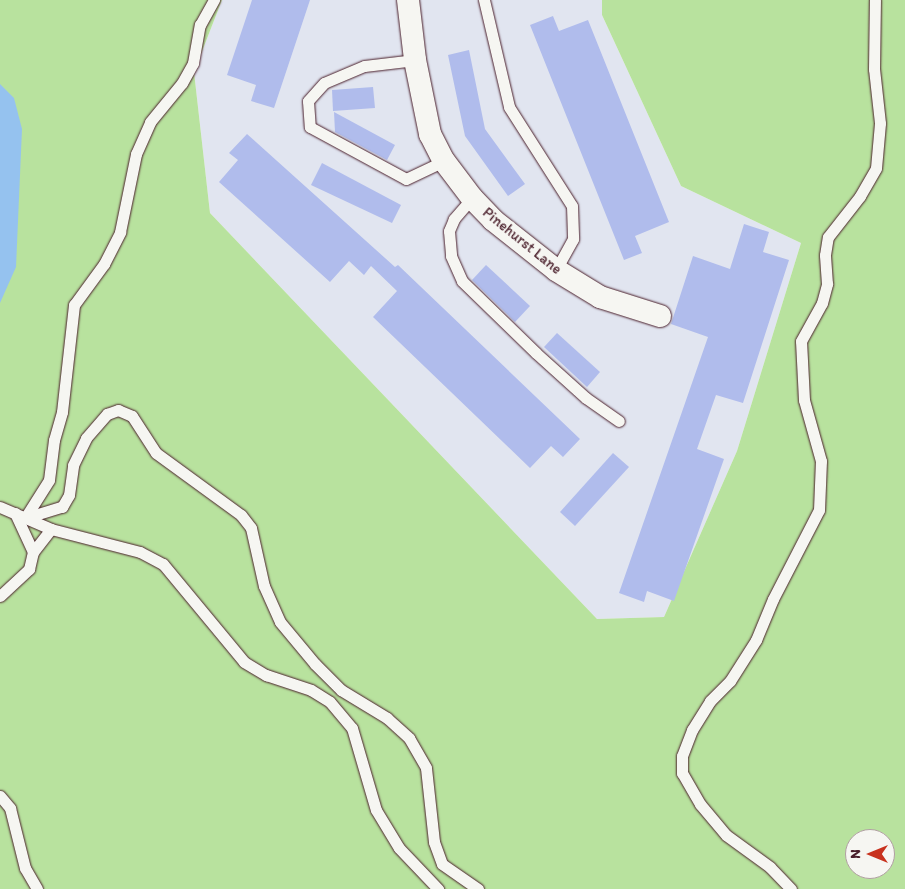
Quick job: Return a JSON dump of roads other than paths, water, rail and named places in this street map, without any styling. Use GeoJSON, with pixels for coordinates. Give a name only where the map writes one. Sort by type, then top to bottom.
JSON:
{"type":"FeatureCollection","features":[{"type":"Feature","properties":{"kind":"street","name":"Pinehurst Lane"},"geometry":{"type":"LineString","coordinates":[[408,0],[415,60],[430,134],[444,161],[472,198],[493,220],[556,270],[600,297],[660,316]]}},
{"type":"Feature","properties":{"kind":"lane"},"geometry":{"type":"LineString","coordinates":[[20,516],[49,480],[54,440],[62,412],[74,306],[104,264],[120,232],[136,154],[150,122],[182,83],[193,63],[200,24],[214,0]]}},
{"type":"Feature","properties":{"kind":"lane"},"geometry":{"type":"LineString","coordinates":[[484,0],[509,107],[572,206],[573,238],[556,270]]}},
{"type":"Feature","properties":{"kind":"lane"},"geometry":{"type":"LineString","coordinates":[[791,889],[770,867],[726,835],[700,804],[682,773],[682,756],[692,730],[710,701],[730,681],[756,640],[773,599],[819,510],[821,461],[804,400],[801,341],[822,303],[827,284],[825,255],[828,237],[860,196],[876,168],[880,123],[874,69],[875,0]]}},
{"type":"Feature","properties":{"kind":"lane"},"geometry":{"type":"LineString","coordinates":[[415,60],[364,66],[324,83],[308,100],[310,128],[406,179],[444,161]]}},
{"type":"Feature","properties":{"kind":"lane"},"geometry":{"type":"LineString","coordinates":[[472,198],[454,219],[449,231],[451,256],[462,281],[536,353],[586,398],[619,421]]}},
{"type":"Feature","properties":{"kind":"lane"},"geometry":{"type":"LineString","coordinates":[[20,516],[62,507],[69,495],[74,465],[86,438],[107,414],[118,410],[132,416],[156,453],[241,515],[250,528],[264,586],[280,622],[314,664],[341,690],[387,718],[409,738],[426,768],[434,842],[442,864],[478,889]]}},
{"type":"Feature","properties":{"kind":"lane"},"geometry":{"type":"LineString","coordinates":[[0,507],[51,529],[140,552],[163,564],[244,662],[266,675],[311,690],[330,702],[352,728],[376,810],[399,848],[438,889]]}},
{"type":"Feature","properties":{"kind":"lane"},"geometry":{"type":"LineString","coordinates":[[20,516],[33,552]]}},
{"type":"Feature","properties":{"kind":"lane"},"geometry":{"type":"LineString","coordinates":[[0,596],[29,568],[33,552],[51,529]]}},
{"type":"Feature","properties":{"kind":"lane"},"geometry":{"type":"LineString","coordinates":[[0,796],[10,808],[25,868],[37,889]]}},
{"type":"Feature","properties":{"kind":"water"},"geometry":{"type":"Polygon","coordinates":[[[0,84],[14,98],[22,129],[16,267],[0,303],[0,84]]]}}]}
